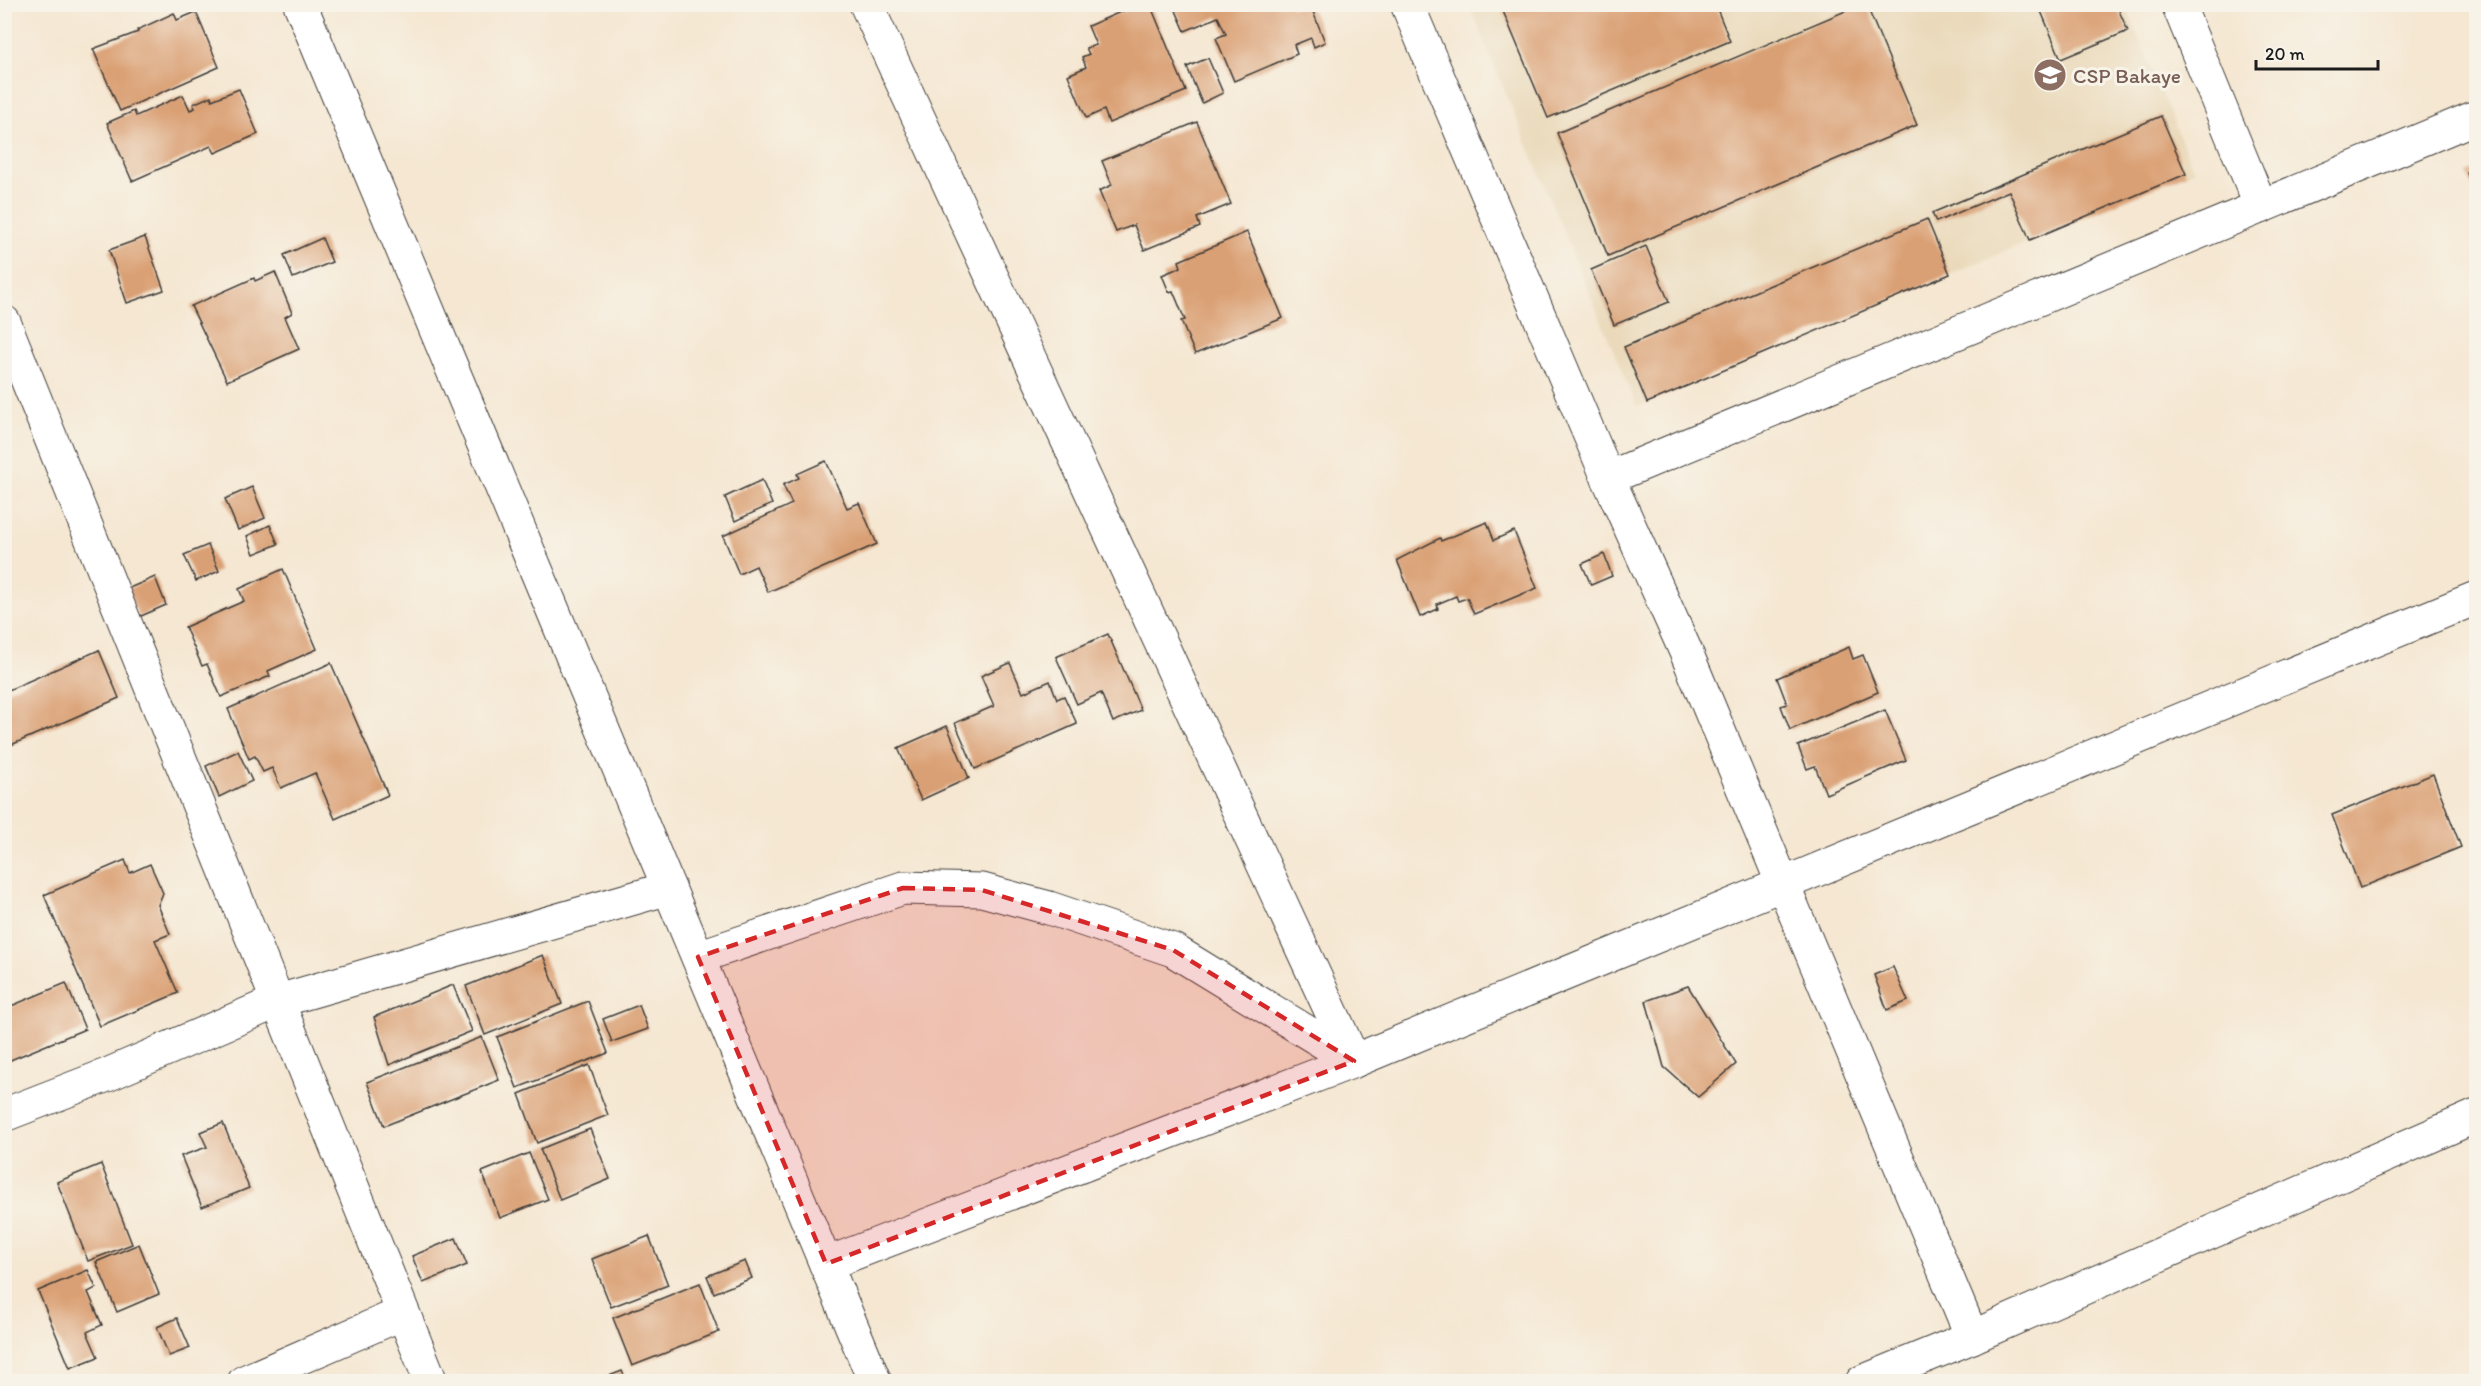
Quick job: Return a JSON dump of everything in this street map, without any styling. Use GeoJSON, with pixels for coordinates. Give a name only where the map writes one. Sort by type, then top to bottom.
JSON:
{"type":"FeatureCollection","features":[{"type":"Feature","properties":{"kind":"street"},"geometry":{"type":"LineString","coordinates":[[300,4],[875,1382]]}},
{"type":"Feature","properties":{"kind":"street"},"geometry":{"type":"LineString","coordinates":[[866,4],[1354,1061]]}},
{"type":"Feature","properties":{"kind":"street"},"geometry":{"type":"LineString","coordinates":[[1407,4],[1608,478],[1686,652],[1781,886],[1972,1337]]}},
{"type":"Feature","properties":{"kind":"street"},"geometry":{"type":"LineString","coordinates":[[2178,4],[2261,207]]}},
{"type":"Feature","properties":{"kind":"street"},"geometry":{"type":"LineString","coordinates":[[1608,478],[2476,117]]}},
{"type":"Feature","properties":{"kind":"street"},"geometry":{"type":"LineString","coordinates":[[4,322],[431,1382]]}},
{"type":"Feature","properties":{"kind":"street"},"geometry":{"type":"LineString","coordinates":[[826,1264],[1354,1061],[2476,598]]}},
{"type":"Feature","properties":{"kind":"street"},"geometry":{"type":"LineString","coordinates":[[4,1115],[117,1071],[278,1001],[669,888]]}},
{"type":"Feature","properties":{"kind":"street"},"geometry":{"type":"LineString","coordinates":[[698,957],[903,888],[982,890],[1049,908],[1173,950],[1354,1061]]}},
{"type":"Feature","properties":{"kind":"street"},"geometry":{"type":"LineString","coordinates":[[1862,1382],[1972,1337],[2476,1116]]}},
{"type":"Feature","properties":{"kind":"street"},"geometry":{"type":"LineString","coordinates":[[244,1382],[403,1312]]}},
{"type":"Feature","properties":{"kind":"highlighted area"},"geometry":{"type":"Polygon","coordinates":[[[903,888],[982,890],[1173,950],[1354,1061],[826,1264],[698,957],[903,888]]]}},
{"type":"Feature","properties":{"kind":"shaded area"},"geometry":{"type":"Polygon","coordinates":[[[1469,5],[2125,5],[2194,171],[1637,407],[1469,5]]]}},
{"type":"Feature","properties":{"kind":"building"},"geometry":{"type":"Polygon","coordinates":[[[1139,4],[1150,4],[1186,91],[1109,123],[1104,110],[1086,118],[1068,75],[1086,67],[1082,57],[1089,54],[1086,48],[1096,45],[1088,26],[1139,4]]]}},
{"type":"Feature","properties":{"kind":"building"},"geometry":{"type":"Polygon","coordinates":[[[1173,4],[1290,4],[1291,7],[1310,4],[1325,42],[1314,47],[1311,38],[1294,45],[1297,54],[1234,81],[1216,38],[1226,34],[1218,17],[1185,31],[1173,4]]]}},
{"type":"Feature","properties":{"kind":"building"},"geometry":{"type":"Polygon","coordinates":[[[1500,4],[1715,4],[1730,41],[1548,118],[1500,4]]]}},
{"type":"Feature","properties":{"kind":"building"},"geometry":{"type":"Polygon","coordinates":[[[1866,4],[1917,125],[1608,256],[1557,133],[1866,4]]]}},
{"type":"Feature","properties":{"kind":"building"},"geometry":{"type":"Polygon","coordinates":[[[2038,4],[2116,4],[2128,31],[2061,59],[2038,4]]]}},
{"type":"Feature","properties":{"kind":"building"},"geometry":{"type":"Polygon","coordinates":[[[196,12],[219,67],[120,111],[93,49],[138,32],[137,30],[174,13],[177,20],[196,12]]]}},
{"type":"Feature","properties":{"kind":"building"},"geometry":{"type":"Polygon","coordinates":[[[1208,58],[1223,93],[1202,103],[1187,67],[1208,58]]]}},
{"type":"Feature","properties":{"kind":"building"},"geometry":{"type":"Polygon","coordinates":[[[239,89],[258,134],[215,153],[211,146],[132,181],[107,123],[134,111],[136,116],[183,95],[190,110],[195,108],[193,104],[211,96],[212,100],[239,89]]]}},
{"type":"Feature","properties":{"kind":"building"},"geometry":{"type":"Polygon","coordinates":[[[2161,116],[2186,174],[2030,240],[2009,191],[1936,222],[1932,213],[2161,116]]]}},
{"type":"Feature","properties":{"kind":"building"},"geometry":{"type":"Polygon","coordinates":[[[1197,122],[1231,204],[1197,218],[1200,227],[1144,250],[1134,225],[1116,232],[1099,191],[1112,185],[1102,161],[1197,122]]]}},
{"type":"Feature","properties":{"kind":"building"},"geometry":{"type":"Polygon","coordinates":[[[2476,169],[2476,196],[2467,173],[2476,169]]]}},
{"type":"Feature","properties":{"kind":"building"},"geometry":{"type":"Polygon","coordinates":[[[1927,219],[1950,274],[1647,403],[1624,347],[1927,219]]]}},
{"type":"Feature","properties":{"kind":"building"},"geometry":{"type":"Polygon","coordinates":[[[1247,232],[1283,318],[1195,354],[1181,321],[1185,320],[1173,291],[1169,292],[1162,275],[1181,267],[1179,261],[1247,232]]]}},
{"type":"Feature","properties":{"kind":"building"},"geometry":{"type":"Polygon","coordinates":[[[145,237],[164,290],[127,303],[109,250],[145,237]]]}},
{"type":"Feature","properties":{"kind":"building"},"geometry":{"type":"Polygon","coordinates":[[[322,238],[332,262],[293,278],[284,255],[322,238]]]}},
{"type":"Feature","properties":{"kind":"building"},"geometry":{"type":"Polygon","coordinates":[[[1646,246],[1669,302],[1614,325],[1591,270],[1646,246]]]}},
{"type":"Feature","properties":{"kind":"building"},"geometry":{"type":"Polygon","coordinates":[[[275,272],[292,313],[285,317],[299,349],[227,381],[191,306],[254,278],[255,281],[275,272]]]}},
{"type":"Feature","properties":{"kind":"building"},"geometry":{"type":"Polygon","coordinates":[[[826,461],[847,508],[859,503],[877,544],[768,592],[756,566],[739,574],[723,536],[792,504],[783,485],[799,478],[797,474],[826,461]]]}},
{"type":"Feature","properties":{"kind":"building"},"geometry":{"type":"Polygon","coordinates":[[[762,480],[772,504],[735,521],[725,497],[762,480]]]}},
{"type":"Feature","properties":{"kind":"building"},"geometry":{"type":"Polygon","coordinates":[[[252,487],[265,518],[238,530],[225,499],[252,487]]]}},
{"type":"Feature","properties":{"kind":"building"},"geometry":{"type":"Polygon","coordinates":[[[1487,522],[1494,540],[1514,531],[1537,588],[1474,614],[1467,598],[1458,601],[1456,596],[1437,604],[1438,609],[1420,617],[1397,560],[1440,538],[1441,541],[1487,522]]]}},
{"type":"Feature","properties":{"kind":"building"},"geometry":{"type":"Polygon","coordinates":[[[270,525],[278,544],[254,554],[247,536],[270,525]]]}},
{"type":"Feature","properties":{"kind":"building"},"geometry":{"type":"Polygon","coordinates":[[[208,545],[219,571],[196,581],[184,555],[208,545]]]}},
{"type":"Feature","properties":{"kind":"building"},"geometry":{"type":"Polygon","coordinates":[[[1604,554],[1612,576],[1591,585],[1582,564],[1604,554]]]}},
{"type":"Feature","properties":{"kind":"building"},"geometry":{"type":"Polygon","coordinates":[[[283,569],[317,649],[268,671],[270,676],[221,697],[207,664],[202,666],[185,627],[244,601],[239,589],[283,569]]]}},
{"type":"Feature","properties":{"kind":"building"},"geometry":{"type":"Polygon","coordinates":[[[155,577],[166,605],[139,617],[127,589],[155,577]]]}},
{"type":"Feature","properties":{"kind":"building"},"geometry":{"type":"Polygon","coordinates":[[[1108,634],[1141,710],[1113,722],[1101,693],[1077,704],[1056,657],[1108,634]]]}},
{"type":"Feature","properties":{"kind":"building"},"geometry":{"type":"Polygon","coordinates":[[[1849,647],[1853,659],[1863,655],[1878,692],[1790,730],[1781,706],[1787,704],[1777,678],[1849,647]]]}},
{"type":"Feature","properties":{"kind":"building"},"geometry":{"type":"Polygon","coordinates":[[[99,650],[119,698],[4,748],[4,692],[99,650]]]}},
{"type":"Feature","properties":{"kind":"building"},"geometry":{"type":"Polygon","coordinates":[[[331,663],[388,795],[335,819],[315,773],[281,788],[272,768],[263,772],[255,756],[249,759],[228,709],[331,663]]]}},
{"type":"Feature","properties":{"kind":"building"},"geometry":{"type":"Polygon","coordinates":[[[1010,663],[1023,693],[1050,681],[1057,699],[1064,696],[1077,724],[975,769],[955,723],[994,706],[981,676],[1010,663]]]}},
{"type":"Feature","properties":{"kind":"building"},"geometry":{"type":"Polygon","coordinates":[[[1885,710],[1906,760],[1826,794],[1815,766],[1807,769],[1798,746],[1885,710]]]}},
{"type":"Feature","properties":{"kind":"building"},"geometry":{"type":"Polygon","coordinates":[[[947,726],[969,778],[921,800],[898,748],[947,726]]]}},
{"type":"Feature","properties":{"kind":"building"},"geometry":{"type":"Polygon","coordinates":[[[238,751],[252,781],[219,797],[206,766],[238,751]]]}},
{"type":"Feature","properties":{"kind":"building"},"geometry":{"type":"Polygon","coordinates":[[[2433,774],[2461,847],[2360,888],[2332,815],[2433,774]]]}},
{"type":"Feature","properties":{"kind":"building"},"geometry":{"type":"Polygon","coordinates":[[[125,860],[130,873],[150,864],[163,893],[158,905],[170,934],[155,940],[178,993],[100,1026],[44,895],[125,860]]]}},
{"type":"Feature","properties":{"kind":"building"},"geometry":{"type":"Polygon","coordinates":[[[543,955],[562,1004],[485,1035],[466,986],[543,955]]]}},
{"type":"Feature","properties":{"kind":"building"},"geometry":{"type":"Polygon","coordinates":[[[1893,967],[1908,1001],[1887,1010],[1874,975],[1893,967]]]}},
{"type":"Feature","properties":{"kind":"building"},"geometry":{"type":"Polygon","coordinates":[[[66,983],[85,1029],[8,1061],[4,1054],[4,1009],[66,983]]]}},
{"type":"Feature","properties":{"kind":"building"},"geometry":{"type":"Polygon","coordinates":[[[453,985],[472,1031],[389,1065],[374,1017],[453,985]]]}},
{"type":"Feature","properties":{"kind":"building"},"geometry":{"type":"Polygon","coordinates":[[[1688,986],[1736,1064],[1698,1097],[1664,1067],[1646,1001],[1688,986]]]}},
{"type":"Feature","properties":{"kind":"building"},"geometry":{"type":"Polygon","coordinates":[[[588,1001],[608,1053],[517,1088],[497,1037],[588,1001]]]}},
{"type":"Feature","properties":{"kind":"building"},"geometry":{"type":"Polygon","coordinates":[[[639,1005],[648,1029],[612,1042],[603,1019],[639,1005]]]}},
{"type":"Feature","properties":{"kind":"building"},"geometry":{"type":"Polygon","coordinates":[[[482,1037],[499,1080],[384,1126],[367,1082],[482,1037]]]}},
{"type":"Feature","properties":{"kind":"building"},"geometry":{"type":"Polygon","coordinates":[[[589,1065],[608,1115],[537,1143],[519,1094],[589,1065]]]}},
{"type":"Feature","properties":{"kind":"building"},"geometry":{"type":"Polygon","coordinates":[[[223,1123],[249,1188],[202,1207],[181,1156],[207,1147],[200,1132],[223,1123]]]}},
{"type":"Feature","properties":{"kind":"building"},"geometry":{"type":"Polygon","coordinates":[[[590,1129],[610,1179],[560,1200],[540,1149],[590,1129]]]}},
{"type":"Feature","properties":{"kind":"building"},"geometry":{"type":"Polygon","coordinates":[[[529,1153],[548,1199],[500,1218],[482,1172],[529,1153]]]}},
{"type":"Feature","properties":{"kind":"building"},"geometry":{"type":"Polygon","coordinates":[[[101,1164],[132,1244],[88,1261],[57,1182],[101,1164]]]}},
{"type":"Feature","properties":{"kind":"building"},"geometry":{"type":"Polygon","coordinates":[[[649,1236],[668,1285],[611,1307],[592,1259],[649,1236]]]}},
{"type":"Feature","properties":{"kind":"building"},"geometry":{"type":"Polygon","coordinates":[[[456,1238],[467,1265],[423,1283],[412,1256],[456,1238]]]}},
{"type":"Feature","properties":{"kind":"building"},"geometry":{"type":"Polygon","coordinates":[[[139,1244],[159,1294],[117,1312],[96,1262],[139,1244]]]}},
{"type":"Feature","properties":{"kind":"building"},"geometry":{"type":"Polygon","coordinates":[[[745,1261],[752,1278],[714,1293],[707,1276],[745,1261]]]}},
{"type":"Feature","properties":{"kind":"building"},"geometry":{"type":"Polygon","coordinates":[[[88,1270],[96,1288],[88,1292],[102,1325],[87,1332],[98,1357],[70,1368],[38,1291],[88,1270]]]}},
{"type":"Feature","properties":{"kind":"building"},"geometry":{"type":"Polygon","coordinates":[[[700,1283],[719,1332],[632,1366],[613,1318],[700,1283]]]}},
{"type":"Feature","properties":{"kind":"building"},"geometry":{"type":"Polygon","coordinates":[[[177,1318],[190,1348],[169,1356],[157,1327],[177,1318]]]}},
{"type":"Feature","properties":{"kind":"building"},"geometry":{"type":"Polygon","coordinates":[[[622,1371],[627,1382],[596,1382],[596,1381],[622,1371]]]}},
{"type":"Feature","properties":{"kind":"place","name":"CSP Bakaye"},"geometry":{"type":"Point","coordinates":[2050,75]}}]}
